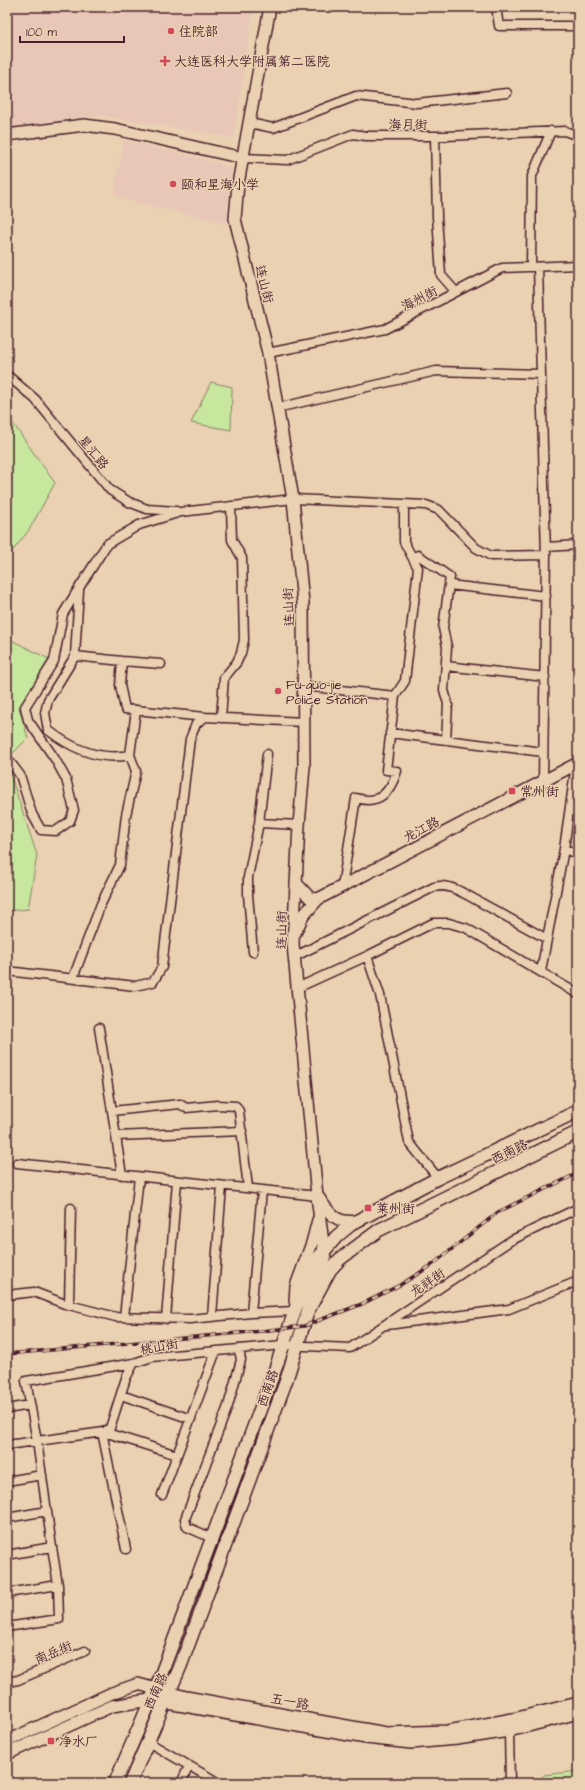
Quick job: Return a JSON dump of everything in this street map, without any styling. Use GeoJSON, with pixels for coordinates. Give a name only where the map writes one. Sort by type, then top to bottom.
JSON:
{"type":"FeatureCollection","features":[{"type":"Feature","properties":{"kind":"main road","name":"西南路"},"geometry":{"type":"LineString","coordinates":[[115,1783],[156,1688],[310,1272],[324,1249],[346,1228],[357,1221],[438,1178],[578,1111]]}},
{"type":"Feature","properties":{"kind":"main road","name":"西南路"},"geometry":{"type":"LineString","coordinates":[[130,1783],[181,1665],[286,1380],[308,1311],[330,1270],[340,1259],[379,1230],[578,1132]]}},
{"type":"Feature","properties":{"kind":"street","name":"连山街"},"geometry":{"type":"LineString","coordinates":[[270,7],[235,205],[235,219],[268,353],[293,499],[303,603],[304,767],[299,825],[293,937],[317,1196],[324,1249],[323,1265],[307,1298],[308,1311]]}},
{"type":"Feature","properties":{"kind":"street"},"geometry":{"type":"LineString","coordinates":[[496,7],[499,26],[578,26]]}},
{"type":"Feature","properties":{"kind":"street"},"geometry":{"type":"LineString","coordinates":[[249,123],[273,128],[356,96],[416,103],[507,93]]}},
{"type":"Feature","properties":{"kind":"street"},"geometry":{"type":"LineString","coordinates":[[7,135],[84,125],[115,129],[243,158]]}},
{"type":"Feature","properties":{"kind":"street"},"geometry":{"type":"LineString","coordinates":[[543,780],[546,551],[541,374],[534,267],[532,176],[551,131]]}},
{"type":"Feature","properties":{"kind":"street","name":"海月街"},"geometry":{"type":"LineString","coordinates":[[243,158],[287,160],[354,134],[366,136],[435,136],[565,131],[578,136]]}},
{"type":"Feature","properties":{"kind":"street"},"geometry":{"type":"LineString","coordinates":[[435,136],[437,217],[441,274],[455,291]]}},
{"type":"Feature","properties":{"kind":"street","name":"海州街"},"geometry":{"type":"LineString","coordinates":[[268,353],[385,329],[502,268],[578,265]]}},
{"type":"Feature","properties":{"kind":"street"},"geometry":{"type":"LineString","coordinates":[[277,408],[436,371],[541,374]]}},
{"type":"Feature","properties":{"kind":"street","name":"星汇路"},"geometry":{"type":"LineString","coordinates":[[7,375],[35,399],[110,490],[129,502],[147,509],[181,512]]}},
{"type":"Feature","properties":{"kind":"street"},"geometry":{"type":"LineString","coordinates":[[7,758],[20,775],[32,814],[41,830],[56,831],[70,821],[74,810],[66,779],[55,759],[28,720],[25,707],[54,661],[63,614],[79,588],[107,544],[139,525],[181,512],[293,499],[426,505],[439,510],[476,548],[491,556],[546,551],[578,546]]}},
{"type":"Feature","properties":{"kind":"street"},"geometry":{"type":"LineString","coordinates":[[342,887],[356,798],[366,801],[373,801],[381,797],[393,783],[397,771],[386,770],[394,696],[405,680],[418,568],[404,542],[404,504]]}},
{"type":"Feature","properties":{"kind":"street"},"geometry":{"type":"LineString","coordinates":[[221,718],[224,678],[236,662],[241,652],[244,640],[242,558],[232,540],[231,506]]}},
{"type":"Feature","properties":{"kind":"street"},"geometry":{"type":"LineString","coordinates":[[413,558],[418,555],[450,577],[443,628],[447,647],[444,690],[448,704],[446,740]]}},
{"type":"Feature","properties":{"kind":"street"},"geometry":{"type":"LineString","coordinates":[[449,585],[546,596]]}},
{"type":"Feature","properties":{"kind":"street"},"geometry":{"type":"LineString","coordinates":[[79,588],[75,656],[48,700],[46,713],[48,730],[62,741],[95,755],[118,758],[130,755]]}},
{"type":"Feature","properties":{"kind":"street"},"geometry":{"type":"LineString","coordinates":[[75,656],[122,662],[161,664]]}},
{"type":"Feature","properties":{"kind":"street"},"geometry":{"type":"LineString","coordinates":[[122,662],[120,685],[125,708],[205,717],[304,722]]}},
{"type":"Feature","properties":{"kind":"street"},"geometry":{"type":"LineString","coordinates":[[446,666],[545,677]]}},
{"type":"Feature","properties":{"kind":"street"},"geometry":{"type":"LineString","coordinates":[[304,686],[394,696]]}},
{"type":"Feature","properties":{"kind":"street"},"geometry":{"type":"LineString","coordinates":[[73,978],[101,904],[120,865],[126,815],[136,771],[130,755],[136,710]]}},
{"type":"Feature","properties":{"kind":"street"},"geometry":{"type":"LineString","coordinates":[[7,971],[135,986],[153,982],[162,967],[190,739],[196,724],[205,717]]}},
{"type":"Feature","properties":{"kind":"street"},"geometry":{"type":"LineString","coordinates":[[390,733],[543,752]]}},
{"type":"Feature","properties":{"kind":"street"},"geometry":{"type":"LineString","coordinates":[[253,952],[248,896],[248,877],[259,823],[267,754]]}},
{"type":"Feature","properties":{"kind":"street"},"geometry":{"type":"LineString","coordinates":[[541,972],[564,849],[577,764]]}},
{"type":"Feature","properties":{"kind":"street","name":"龙江路"},"geometry":{"type":"LineString","coordinates":[[293,937],[304,916],[318,899],[543,780],[577,764]]}},
{"type":"Feature","properties":{"kind":"street"},"geometry":{"type":"LineString","coordinates":[[259,823],[299,825]]}},
{"type":"Feature","properties":{"kind":"street"},"geometry":{"type":"LineString","coordinates":[[564,849],[578,854]]}},
{"type":"Feature","properties":{"kind":"street"},"geometry":{"type":"LineString","coordinates":[[297,884],[310,898],[318,899]]}},
{"type":"Feature","properties":{"kind":"street"},"geometry":{"type":"LineString","coordinates":[[294,957],[434,887],[441,885],[453,888],[467,895],[547,939]]}},
{"type":"Feature","properties":{"kind":"street"},"geometry":{"type":"LineString","coordinates":[[297,988],[433,924],[449,923],[466,928],[578,994]]}},
{"type":"Feature","properties":{"kind":"street"},"geometry":{"type":"LineString","coordinates":[[367,956],[380,995],[409,1142],[438,1178]]}},
{"type":"Feature","properties":{"kind":"street"},"geometry":{"type":"LineString","coordinates":[[99,1028],[122,1175]]}},
{"type":"Feature","properties":{"kind":"street"},"geometry":{"type":"LineString","coordinates":[[112,1111],[180,1104],[186,1108],[218,1105],[236,1106],[239,1111],[242,1131],[248,1188]]}},
{"type":"Feature","properties":{"kind":"street"},"geometry":{"type":"LineString","coordinates":[[116,1136],[242,1131]]}},
{"type":"Feature","properties":{"kind":"street"},"geometry":{"type":"LineString","coordinates":[[17,1163],[317,1196],[323,1205],[341,1221],[357,1221]]}},
{"type":"Feature","properties":{"kind":"street"},"geometry":{"type":"LineString","coordinates":[[124,1317],[138,1177]]}},
{"type":"Feature","properties":{"kind":"street"},"geometry":{"type":"LineString","coordinates":[[166,1319],[177,1181]]}},
{"type":"Feature","properties":{"kind":"street"},"geometry":{"type":"LineString","coordinates":[[212,1316],[222,1186]]}},
{"type":"Feature","properties":{"kind":"street"},"geometry":{"type":"LineString","coordinates":[[251,1313],[262,1190]]}},
{"type":"Feature","properties":{"kind":"street"},"geometry":{"type":"LineString","coordinates":[[69,1306],[71,1208]]}},
{"type":"Feature","properties":{"kind":"street","name":"龙祥街"},"geometry":{"type":"LineString","coordinates":[[283,1345],[350,1348],[510,1241],[578,1208]]}},
{"type":"Feature","properties":{"kind":"street"},"geometry":{"type":"LineString","coordinates":[[7,1295],[34,1292],[69,1306],[116,1317],[190,1319],[251,1313],[295,1311],[296,1286],[312,1243],[320,1214]]}},
{"type":"Feature","properties":{"kind":"street"},"geometry":{"type":"LineString","coordinates":[[384,1326],[509,1309],[578,1281]]}},
{"type":"Feature","properties":{"kind":"street","name":"桃山街"},"geometry":{"type":"LineString","coordinates":[[103,1432],[110,1428],[126,1378],[134,1363],[152,1357],[283,1345]]}},
{"type":"Feature","properties":{"kind":"street"},"geometry":{"type":"LineString","coordinates":[[212,1538],[187,1527],[185,1519],[228,1406],[241,1360],[239,1349]]}},
{"type":"Feature","properties":{"kind":"street"},"geometry":{"type":"LineString","coordinates":[[162,1495],[216,1351]]}},
{"type":"Feature","properties":{"kind":"street"},"geometry":{"type":"LineString","coordinates":[[7,1627],[59,1619],[58,1585],[37,1441],[26,1381],[134,1363]]}},
{"type":"Feature","properties":{"kind":"street"},"geometry":{"type":"LineString","coordinates":[[121,1395],[191,1419]]}},
{"type":"Feature","properties":{"kind":"street"},"geometry":{"type":"LineString","coordinates":[[7,1409],[30,1405]]}},
{"type":"Feature","properties":{"kind":"street"},"geometry":{"type":"LineString","coordinates":[[7,1445],[103,1432],[177,1455]]}},
{"type":"Feature","properties":{"kind":"street"},"geometry":{"type":"LineString","coordinates":[[103,1432],[126,1549]]}},
{"type":"Feature","properties":{"kind":"street"},"geometry":{"type":"LineString","coordinates":[[7,1482],[42,1475]]}},
{"type":"Feature","properties":{"kind":"street"},"geometry":{"type":"LineString","coordinates":[[7,1518],[47,1511]]}},
{"type":"Feature","properties":{"kind":"street"},"geometry":{"type":"LineString","coordinates":[[7,1555],[52,1547]]}},
{"type":"Feature","properties":{"kind":"street"},"geometry":{"type":"LineString","coordinates":[[7,1593],[58,1585]]}},
{"type":"Feature","properties":{"kind":"street","name":"南岳街"},"geometry":{"type":"LineString","coordinates":[[7,1682],[18,1680],[85,1651]]}},
{"type":"Feature","properties":{"kind":"street","name":"五一路"},"geometry":{"type":"LineString","coordinates":[[7,1741],[112,1693],[138,1684],[156,1688],[167,1697],[366,1738],[411,1743],[458,1739],[509,1731],[578,1714]]}},
{"type":"Feature","properties":{"kind":"street","name":"五一路"},"geometry":{"type":"LineString","coordinates":[[7,1754],[112,1706],[167,1697],[193,1698],[386,1732],[448,1731],[513,1719],[578,1703]]}},
{"type":"Feature","properties":{"kind":"street"},"geometry":{"type":"LineString","coordinates":[[509,1731],[510,1783]]}},
{"type":"Feature","properties":{"kind":"street"},"geometry":{"type":"LineString","coordinates":[[148,1742],[219,1783]]}},
{"type":"Feature","properties":{"kind":"street"},"geometry":{"type":"LineString","coordinates":[[181,1783],[189,1766]]}},
{"type":"Feature","properties":{"kind":"shaded area","name":"大连医科大学附属第二医院"},"geometry":{"type":"Polygon","coordinates":[[[7,7],[253,7],[234,138],[98,115],[7,129],[7,7]]]}},
{"type":"Feature","properties":{"kind":"shaded area","name":"颐和星海小学"},"geometry":{"type":"Polygon","coordinates":[[[124,140],[219,163],[231,171],[227,209],[228,224],[122,199],[114,194],[124,140]]]}},
{"type":"Feature","properties":{"kind":"green space"},"geometry":{"type":"Polygon","coordinates":[[[211,382],[232,387],[231,430],[191,423],[211,382]]]}},
{"type":"Feature","properties":{"kind":"green space"},"geometry":{"type":"Polygon","coordinates":[[[7,415],[55,483],[29,530],[7,558],[7,415]]]}},
{"type":"Feature","properties":{"kind":"green space"},"geometry":{"type":"Polygon","coordinates":[[[7,638],[49,659],[19,708],[28,738],[7,759],[7,638]]]}},
{"type":"Feature","properties":{"kind":"green space"},"geometry":{"type":"Polygon","coordinates":[[[7,765],[37,855],[28,909],[7,911],[7,765]]]}},
{"type":"Feature","properties":{"kind":"green space"},"geometry":{"type":"Polygon","coordinates":[[[578,1771],[578,1783],[537,1783],[544,1775],[578,1771]]]}},
{"type":"Feature","properties":{"kind":"railway"},"geometry":{"type":"LineString","coordinates":[[7,1354],[304,1326],[362,1304],[400,1285],[432,1265],[498,1212],[578,1173]]}},
{"type":"Feature","properties":{"kind":"place","name":"住院部"},"geometry":{"type":"Point","coordinates":[171,31]}},
{"type":"Feature","properties":{"kind":"place","name":"大连医科大学附属第二医院"},"geometry":{"type":"Point","coordinates":[165,61]}},
{"type":"Feature","properties":{"kind":"place","name":"颐和星海小学"},"geometry":{"type":"Point","coordinates":[173,184]}},
{"type":"Feature","properties":{"kind":"place","name":"Fu-guo-jie Police Station"},"geometry":{"type":"Point","coordinates":[278,691]}},
{"type":"Feature","properties":{"kind":"place","name":"常州街"},"geometry":{"type":"Point","coordinates":[512,791]}},
{"type":"Feature","properties":{"kind":"place","name":"莱州街"},"geometry":{"type":"Point","coordinates":[368,1208]}},
{"type":"Feature","properties":{"kind":"place","name":"净水厂"},"geometry":{"type":"Point","coordinates":[51,1741]}}]}
